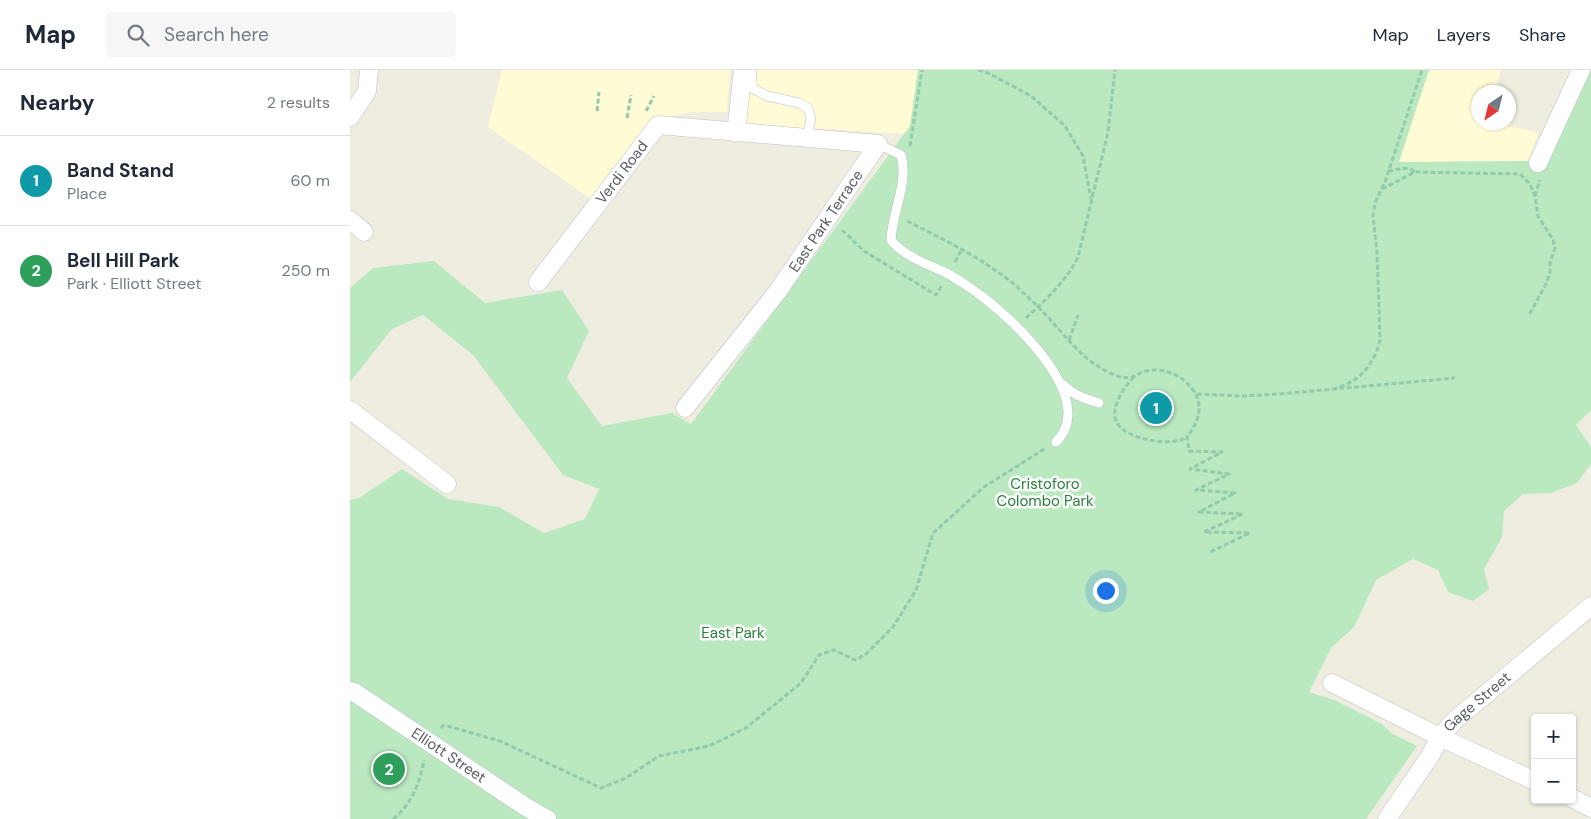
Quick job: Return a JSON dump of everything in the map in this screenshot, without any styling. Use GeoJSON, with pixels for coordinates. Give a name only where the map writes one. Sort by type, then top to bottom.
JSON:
{"type":"FeatureCollection","features":[{"type":"Feature","properties":{"kind":"street"},"geometry":{"type":"LineString","coordinates":[[350,117],[367,91],[370,70]]}},
{"type":"Feature","properties":{"kind":"street"},"geometry":{"type":"LineString","coordinates":[[744,70],[736,133],[878,144]]}},
{"type":"Feature","properties":{"kind":"street"},"geometry":{"type":"LineString","coordinates":[[1538,163],[1581,70]]}},
{"type":"Feature","properties":{"kind":"street","name":"Verdi Road"},"geometry":{"type":"LineString","coordinates":[[538,282],[658,125],[736,133]]}},
{"type":"Feature","properties":{"kind":"street","name":"East Park Terrace"},"geometry":{"type":"LineString","coordinates":[[685,408],[778,291],[878,144]]}},
{"type":"Feature","properties":{"kind":"street"},"geometry":{"type":"LineString","coordinates":[[350,220],[364,232]]}},
{"type":"Feature","properties":{"kind":"street"},"geometry":{"type":"LineString","coordinates":[[350,410],[447,484]]}},
{"type":"Feature","properties":{"kind":"street","name":"Gage Street"},"geometry":{"type":"LineString","coordinates":[[1387,819],[1430,756],[1440,737],[1454,721],[1591,606]]}},
{"type":"Feature","properties":{"kind":"street"},"geometry":{"type":"LineString","coordinates":[[1332,683],[1440,737],[1531,779]]}},
{"type":"Feature","properties":{"kind":"street","name":"Elliott Street"},"geometry":{"type":"LineString","coordinates":[[350,691],[547,819]]}},
{"type":"Feature","properties":{"kind":"street"},"geometry":{"type":"LineString","coordinates":[[1576,800],[1591,808]]}},
{"type":"Feature","properties":{"kind":"lane"},"geometry":{"type":"LineString","coordinates":[[744,70],[752,73],[752,88],[767,96],[799,103],[808,108],[810,118],[807,139]]}},
{"type":"Feature","properties":{"kind":"lane"},"geometry":{"type":"LineString","coordinates":[[878,144],[901,155],[904,166],[892,227],[892,240],[896,246],[976,291],[1016,327],[1040,352],[1060,383],[1065,399],[1067,418],[1063,435],[1056,442]]}},
{"type":"Feature","properties":{"kind":"lane"},"geometry":{"type":"LineString","coordinates":[[1060,383],[1074,394],[1098,403]]}},
{"type":"Feature","properties":{"kind":"path"},"geometry":{"type":"LineString","coordinates":[[904,166],[910,149],[922,70]]}},
{"type":"Feature","properties":{"kind":"path"},"geometry":{"type":"LineString","coordinates":[[978,70],[988,73],[1031,96],[1065,126],[1083,156],[1091,202]]}},
{"type":"Feature","properties":{"kind":"path"},"geometry":{"type":"LineString","coordinates":[[1016,327],[1061,284],[1073,268],[1078,256],[1108,132],[1114,70]]}},
{"type":"Feature","properties":{"kind":"path"},"geometry":{"type":"LineString","coordinates":[[1333,390],[1358,378],[1379,348],[1378,252],[1374,203],[1388,171],[1422,70]]}},
{"type":"Feature","properties":{"kind":"path"},"geometry":{"type":"LineString","coordinates":[[597,111],[599,92]]}},
{"type":"Feature","properties":{"kind":"path"},"geometry":{"type":"LineString","coordinates":[[627,118],[631,95]]}},
{"type":"Feature","properties":{"kind":"path"},"geometry":{"type":"LineString","coordinates":[[1388,171],[1404,168],[1415,172],[1520,174],[1526,179],[1535,196],[1538,216],[1553,240],[1555,248],[1546,284],[1529,315]]}},
{"type":"Feature","properties":{"kind":"path"},"geometry":{"type":"LineString","coordinates":[[1379,191],[1415,172]]}},
{"type":"Feature","properties":{"kind":"path"},"geometry":{"type":"LineString","coordinates":[[829,217],[864,251],[936,295],[943,282]]}},
{"type":"Feature","properties":{"kind":"path"},"geometry":{"type":"LineString","coordinates":[[895,217],[962,249],[1003,277],[1038,307],[1095,364],[1111,373],[1132,378],[1136,376],[1149,371],[1163,370],[1172,372],[1186,382],[1197,394],[1199,406],[1198,420],[1187,437],[1178,442],[1168,443],[1144,439],[1129,433],[1116,422],[1115,412],[1118,399],[1136,376]]}},
{"type":"Feature","properties":{"kind":"path"},"geometry":{"type":"LineString","coordinates":[[954,264],[962,249]]}},
{"type":"Feature","properties":{"kind":"path"},"geometry":{"type":"LineString","coordinates":[[1069,340],[1078,315]]}},
{"type":"Feature","properties":{"kind":"path"},"geometry":{"type":"LineString","coordinates":[[1197,394],[1241,396],[1333,390],[1455,378]]}},
{"type":"Feature","properties":{"kind":"path"},"geometry":{"type":"LineString","coordinates":[[1187,437],[1189,451],[1222,452],[1190,470],[1229,474],[1196,490],[1235,493],[1199,512],[1243,514],[1204,532],[1250,533],[1208,552]]}},
{"type":"Feature","properties":{"kind":"path"},"geometry":{"type":"LineString","coordinates":[[394,819],[404,811],[421,778],[428,741],[444,725],[500,741],[601,788],[626,778],[659,756],[709,746],[746,728],[800,683],[819,654],[834,650],[855,660],[866,654],[893,627],[916,590],[933,533],[984,487],[1056,442]]}},
{"type":"Feature","properties":{"kind":"shaded area"},"geometry":{"type":"Polygon","coordinates":[[[502,70],[730,70],[727,112],[690,112],[661,119],[634,142],[591,199],[488,127],[502,70]]]}},
{"type":"Feature","properties":{"kind":"shaded area"},"geometry":{"type":"Polygon","coordinates":[[[747,70],[918,70],[910,126],[904,134],[740,124],[747,70]]]}},
{"type":"Feature","properties":{"kind":"shaded area"},"geometry":{"type":"Polygon","coordinates":[[[1429,70],[1501,70],[1497,85],[1471,85],[1471,130],[1516,130],[1516,128],[1539,133],[1527,161],[1398,162],[1429,70]]]}},
{"type":"Feature","properties":{"kind":"green space","name":"Cristoforo Colombo Park"},"geometry":{"type":"Polygon","coordinates":[[[918,70],[1429,70],[1399,162],[1537,161],[1587,70],[1591,70],[1591,410],[1576,425],[1591,447],[1591,464],[1577,483],[1551,493],[1523,494],[1504,511],[1502,537],[1484,569],[1489,589],[1473,601],[1448,592],[1438,570],[1413,559],[1376,580],[1354,627],[1331,648],[1309,692],[1334,700],[1382,724],[1391,733],[1417,746],[1366,819],[350,819],[350,500],[359,498],[402,469],[448,499],[499,507],[544,533],[585,519],[599,489],[563,475],[473,355],[423,315],[392,329],[350,382],[350,288],[373,268],[434,261],[485,303],[562,290],[589,331],[567,378],[602,426],[672,413],[691,424],[910,126],[918,70]]]}},
{"type":"Feature","properties":{"kind":"place","name":"Band Stand"},"geometry":{"type":"Point","coordinates":[1156,408]}},
{"type":"Feature","properties":{"kind":"place","name":"Bell Hill Park"},"geometry":{"type":"Point","coordinates":[389,769]}},
{"type":"Feature","properties":{"kind":"park label","name":"East Park"},"geometry":{"type":"Point","coordinates":[733,633]}}]}
